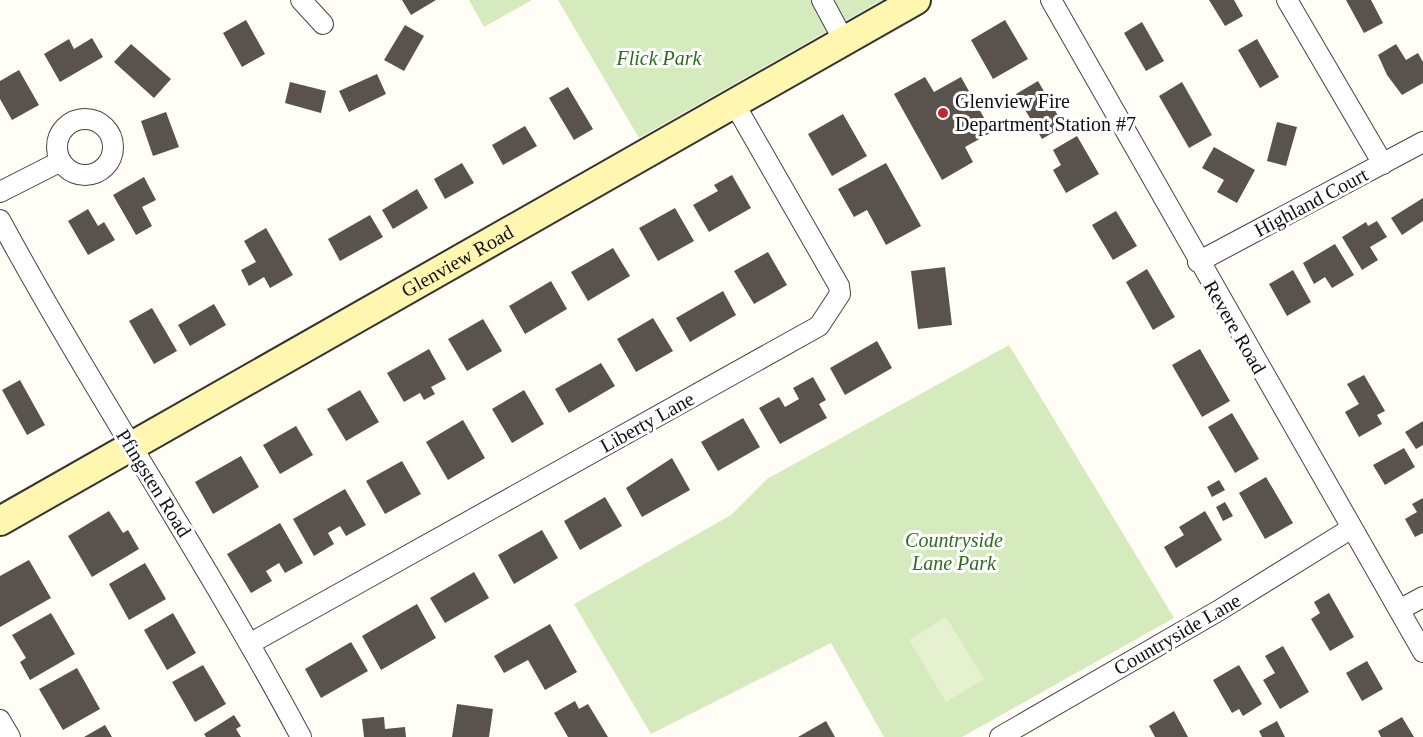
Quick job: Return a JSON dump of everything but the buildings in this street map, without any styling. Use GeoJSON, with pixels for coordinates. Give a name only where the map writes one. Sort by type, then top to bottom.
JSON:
{"type":"FeatureCollection","features":[{"type":"Feature","properties":{"kind":"main road","name":"Glenview Road"},"geometry":{"type":"LineString","coordinates":[[0,520],[916,0]]}},
{"type":"Feature","properties":{"kind":"street"},"geometry":{"type":"LineString","coordinates":[[301,0],[323,24]]}},
{"type":"Feature","properties":{"kind":"street"},"geometry":{"type":"LineString","coordinates":[[822,0],[844,40]]}},
{"type":"Feature","properties":{"kind":"street","name":"Revere Road"},"geometry":{"type":"LineString","coordinates":[[1051,0],[1198,262],[1423,652]]}},
{"type":"Feature","properties":{"kind":"street"},"geometry":{"type":"LineString","coordinates":[[1287,0],[1383,164]]}},
{"type":"Feature","properties":{"kind":"street","name":"Liberty Lane"},"geometry":{"type":"LineString","coordinates":[[251,643],[819,326],[840,294],[839,286],[734,103]]}},
{"type":"Feature","properties":{"kind":"street","name":"Highland Court"},"geometry":{"type":"LineString","coordinates":[[1198,262],[1423,142]]}},
{"type":"Feature","properties":{"kind":"street"},"geometry":{"type":"LineString","coordinates":[[0,192],[61,161]]}},
{"type":"Feature","properties":{"kind":"street","name":"Pfingsten Road"},"geometry":{"type":"LineString","coordinates":[[2,228],[251,643],[301,737]]}},
{"type":"Feature","properties":{"kind":"street","name":"Countryside Lane"},"geometry":{"type":"LineString","coordinates":[[1000,737],[1218,611],[1352,528]]}},
{"type":"Feature","properties":{"kind":"street"},"geometry":{"type":"LineString","coordinates":[[1399,610],[1423,597]]}},
{"type":"Feature","properties":{"kind":"street"},"geometry":{"type":"LineString","coordinates":[[0,720],[10,737]]}},
{"type":"Feature","properties":{"kind":"green space"},"geometry":{"type":"Polygon","coordinates":[[[469,0],[532,0],[484,27],[469,0]]]}},
{"type":"Feature","properties":{"kind":"green space","name":"Flick Park"},"geometry":{"type":"Polygon","coordinates":[[[558,0],[882,0],[639,138],[558,0]]]}},
{"type":"Feature","properties":{"kind":"green space","name":"Countryside Lane Park"},"geometry":{"type":"Polygon","coordinates":[[[1009,345],[1174,618],[962,737],[884,737],[831,643],[651,734],[574,604],[731,515],[767,479],[1009,345]]]}},
{"type":"Feature","properties":{"kind":"green space"},"geometry":{"type":"Polygon","coordinates":[[[946,617],[984,679],[946,702],[909,640],[946,617]]]}},
{"type":"Feature","properties":{"kind":"place","name":"Glenview Fire Department Station #7"},"geometry":{"type":"Point","coordinates":[943,113]}}]}
